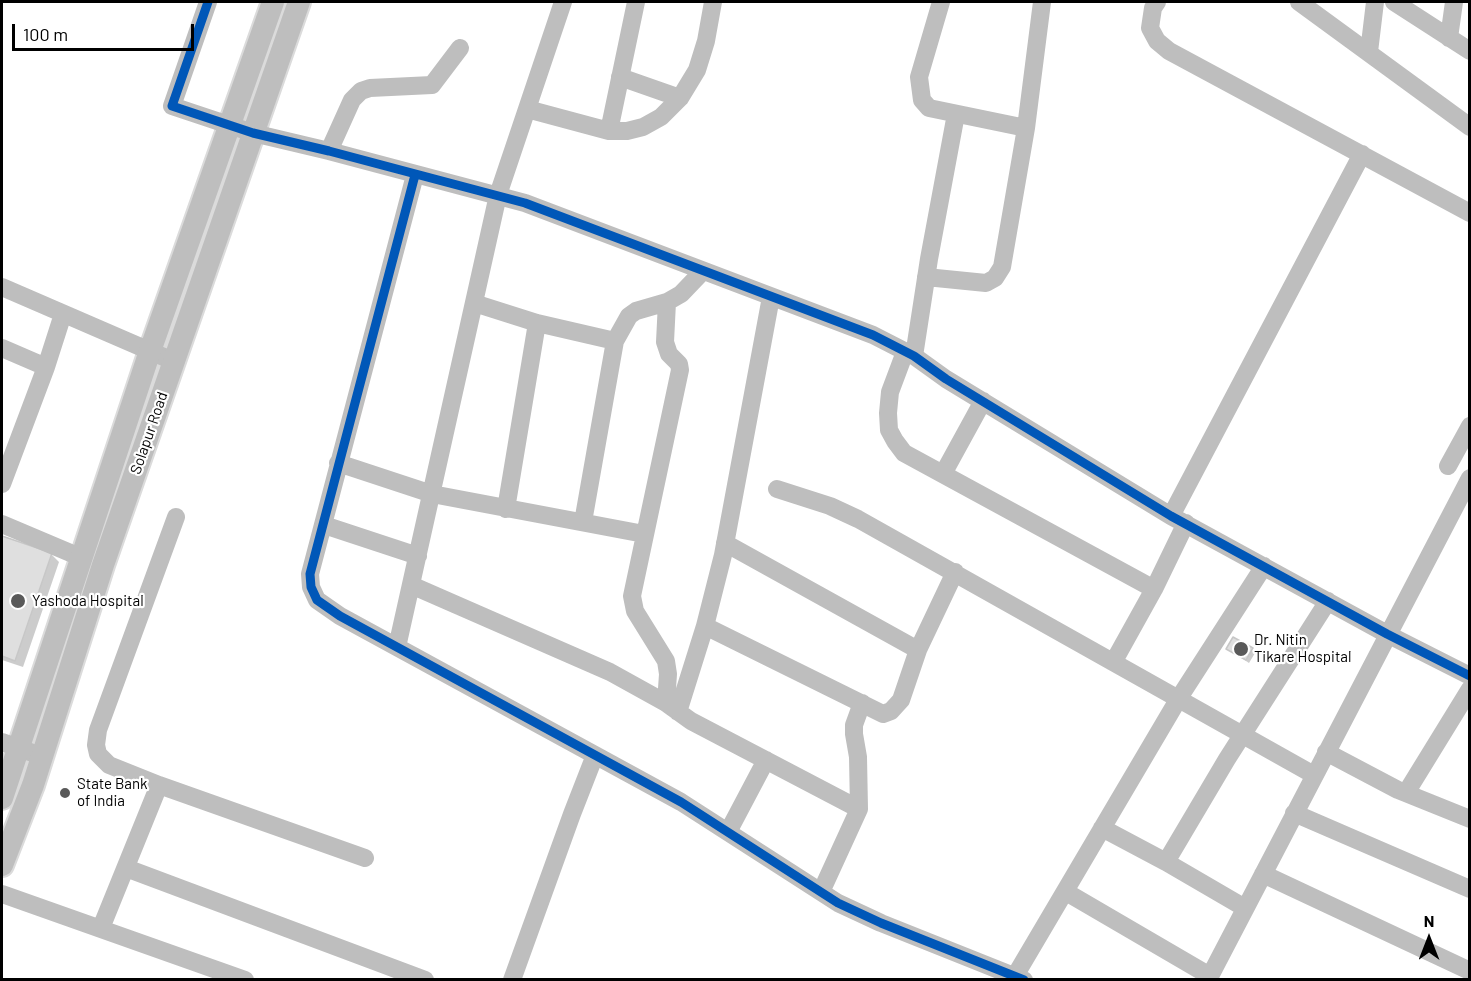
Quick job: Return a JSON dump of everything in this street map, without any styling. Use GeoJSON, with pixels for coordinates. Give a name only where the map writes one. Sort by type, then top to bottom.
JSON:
{"type":"FeatureCollection","features":[{"type":"Feature","properties":{"kind":"main road","name":"Solapur Road"},"geometry":{"type":"LineString","coordinates":[[2,798],[10,745],[80,557],[273,2]]}},
{"type":"Feature","properties":{"kind":"main road","name":"Solapur Road"},"geometry":{"type":"LineString","coordinates":[[2,865],[33,785],[173,361],[299,2]]}},
{"type":"Feature","properties":{"kind":"street"},"geometry":{"type":"LineString","coordinates":[[208,2],[172,106],[253,133],[525,203],[873,335],[909,354],[1178,520],[1387,634],[1470,676]]}},
{"type":"Feature","properties":{"kind":"street"},"geometry":{"type":"LineString","coordinates":[[397,647],[498,195],[563,2]]}},
{"type":"Feature","properties":{"kind":"street"},"geometry":{"type":"LineString","coordinates":[[609,131],[636,2]]}},
{"type":"Feature","properties":{"kind":"street"},"geometry":{"type":"LineString","coordinates":[[527,109],[609,131],[627,131],[661,117],[680,98],[697,70],[706,40],[713,2]]}},
{"type":"Feature","properties":{"kind":"street"},"geometry":{"type":"LineString","coordinates":[[941,2],[919,77],[922,100],[929,108],[1026,128]]}},
{"type":"Feature","properties":{"kind":"street"},"geometry":{"type":"LineString","coordinates":[[926,277],[986,283],[995,278],[1002,267],[1026,128],[1042,2]]}},
{"type":"Feature","properties":{"kind":"street"},"geometry":{"type":"LineString","coordinates":[[1156,2],[1150,28],[1156,41],[1168,51],[1470,213]]}},
{"type":"Feature","properties":{"kind":"street"},"geometry":{"type":"LineString","coordinates":[[1369,52],[1375,2]]}},
{"type":"Feature","properties":{"kind":"street"},"geometry":{"type":"LineString","coordinates":[[1394,2],[1470,51]]}},
{"type":"Feature","properties":{"kind":"street"},"geometry":{"type":"LineString","coordinates":[[1449,38],[1454,2]]}},
{"type":"Feature","properties":{"kind":"street"},"geometry":{"type":"LineString","coordinates":[[1307,4],[1470,127]]}},
{"type":"Feature","properties":{"kind":"street"},"geometry":{"type":"LineString","coordinates":[[328,151],[352,100],[361,91],[370,87],[432,84],[459,48]]}},
{"type":"Feature","properties":{"kind":"street"},"geometry":{"type":"LineString","coordinates":[[620,77],[680,98]]}},
{"type":"Feature","properties":{"kind":"street"},"geometry":{"type":"LineString","coordinates":[[956,114],[926,277],[909,354],[890,392],[889,430],[894,441],[904,453],[1154,589]]}},
{"type":"Feature","properties":{"kind":"street"},"geometry":{"type":"LineString","coordinates":[[1114,661],[1154,589],[1178,520],[1362,154]]}},
{"type":"Feature","properties":{"kind":"street"},"geometry":{"type":"LineString","coordinates":[[415,175],[310,574],[311,587],[317,600],[340,616],[681,802],[838,903],[881,923],[1020,978],[1102,828],[1179,698],[1264,566]]}},
{"type":"Feature","properties":{"kind":"street"},"geometry":{"type":"LineString","coordinates":[[583,522],[615,341],[629,316],[636,310],[667,302],[687,289],[703,271]]}},
{"type":"Feature","properties":{"kind":"street"},"geometry":{"type":"LineString","coordinates":[[2,287],[173,361]]}},
{"type":"Feature","properties":{"kind":"street"},"geometry":{"type":"LineString","coordinates":[[672,707],[705,626],[725,543],[771,297]]}},
{"type":"Feature","properties":{"kind":"street"},"geometry":{"type":"LineString","coordinates":[[667,302],[665,342],[669,354],[679,364],[680,370],[632,596],[635,611],[666,661],[672,707]]}},
{"type":"Feature","properties":{"kind":"street"},"geometry":{"type":"LineString","coordinates":[[474,303],[537,323],[615,341]]}},
{"type":"Feature","properties":{"kind":"street"},"geometry":{"type":"LineString","coordinates":[[2,484],[46,367],[63,314]]}},
{"type":"Feature","properties":{"kind":"street"},"geometry":{"type":"LineString","coordinates":[[506,509],[537,323]]}},
{"type":"Feature","properties":{"kind":"street"},"geometry":{"type":"LineString","coordinates":[[2,348],[46,367]]}},
{"type":"Feature","properties":{"kind":"street"},"geometry":{"type":"LineString","coordinates":[[942,474],[983,401]]}},
{"type":"Feature","properties":{"kind":"street"},"geometry":{"type":"LineString","coordinates":[[1448,466],[1470,426]]}},
{"type":"Feature","properties":{"kind":"street"},"geometry":{"type":"LineString","coordinates":[[338,463],[432,494],[644,534]]}},
{"type":"Feature","properties":{"kind":"street"},"geometry":{"type":"LineString","coordinates":[[1066,892],[1209,978],[1387,634],[1461,513],[1470,478]]}},
{"type":"Feature","properties":{"kind":"street"},"geometry":{"type":"LineString","coordinates":[[777,489],[830,506],[858,519],[1314,775]]}},
{"type":"Feature","properties":{"kind":"street"},"geometry":{"type":"LineString","coordinates":[[176,517],[98,730],[96,745],[98,754],[109,765],[159,785],[364,858]]}},
{"type":"Feature","properties":{"kind":"street"},"geometry":{"type":"LineString","coordinates":[[2,524],[80,557]]}},
{"type":"Feature","properties":{"kind":"street"},"geometry":{"type":"LineString","coordinates":[[324,525],[418,555]]}},
{"type":"Feature","properties":{"kind":"street"},"geometry":{"type":"LineString","coordinates":[[725,543],[918,650]]}},
{"type":"Feature","properties":{"kind":"street"},"geometry":{"type":"LineString","coordinates":[[705,626],[883,714],[897,706],[918,650],[955,572]]}},
{"type":"Feature","properties":{"kind":"street"},"geometry":{"type":"LineString","coordinates":[[411,585],[610,672],[672,707],[691,721],[859,809]]}},
{"type":"Feature","properties":{"kind":"street"},"geometry":{"type":"LineString","coordinates":[[1166,862],[1243,734],[1328,601]]}},
{"type":"Feature","properties":{"kind":"street"},"geometry":{"type":"LineString","coordinates":[[1406,793],[1470,689]]}},
{"type":"Feature","properties":{"kind":"street"},"geometry":{"type":"LineString","coordinates":[[821,892],[859,809],[858,758],[854,725],[862,703]]}},
{"type":"Feature","properties":{"kind":"street"},"geometry":{"type":"LineString","coordinates":[[10,745],[41,756]]}},
{"type":"Feature","properties":{"kind":"street"},"geometry":{"type":"LineString","coordinates":[[1326,752],[1406,793],[1470,819]]}},
{"type":"Feature","properties":{"kind":"street"},"geometry":{"type":"LineString","coordinates":[[518,978],[572,814],[595,755]]}},
{"type":"Feature","properties":{"kind":"street"},"geometry":{"type":"LineString","coordinates":[[728,832],[766,760]]}},
{"type":"Feature","properties":{"kind":"street"},"geometry":{"type":"LineString","coordinates":[[101,928],[159,785]]}},
{"type":"Feature","properties":{"kind":"street"},"geometry":{"type":"LineString","coordinates":[[1294,813],[1470,889]]}},
{"type":"Feature","properties":{"kind":"street"},"geometry":{"type":"LineString","coordinates":[[1102,828],[1245,908]]}},
{"type":"Feature","properties":{"kind":"street"},"geometry":{"type":"LineString","coordinates":[[126,868],[425,980]]}},
{"type":"Feature","properties":{"kind":"street"},"geometry":{"type":"LineString","coordinates":[[1263,874],[1470,970]]}},
{"type":"Feature","properties":{"kind":"street"},"geometry":{"type":"LineString","coordinates":[[2,894],[245,980]]}},
{"type":"Feature","properties":{"kind":"building"},"geometry":{"type":"Polygon","coordinates":[[[2,536],[52,553],[15,661],[2,656],[2,536]]]}},
{"type":"Feature","properties":{"kind":"building"},"geometry":{"type":"Polygon","coordinates":[[[1233,637],[1253,648],[1246,660],[1226,649],[1233,637]]]}},
{"type":"Feature","properties":{"kind":"cycle path"},"geometry":{"type":"LineString","coordinates":[[208,2],[172,106],[253,133],[525,203],[873,335],[914,356],[946,379],[1171,516],[1387,634],[1470,676]]}},
{"type":"Feature","properties":{"kind":"cycle path"},"geometry":{"type":"LineString","coordinates":[[415,175],[310,574],[311,587],[317,600],[340,616],[681,802],[838,903],[881,923],[1024,980]]}},
{"type":"Feature","properties":{"kind":"place","name":"Yashoda Hospital"},"geometry":{"type":"Point","coordinates":[18,601]}},
{"type":"Feature","properties":{"kind":"place","name":"Dr. Nitin Tikare Hospital"},"geometry":{"type":"Point","coordinates":[1241,649]}},
{"type":"Feature","properties":{"kind":"place","name":"State Bank of India"},"geometry":{"type":"Point","coordinates":[65,793]}}]}
